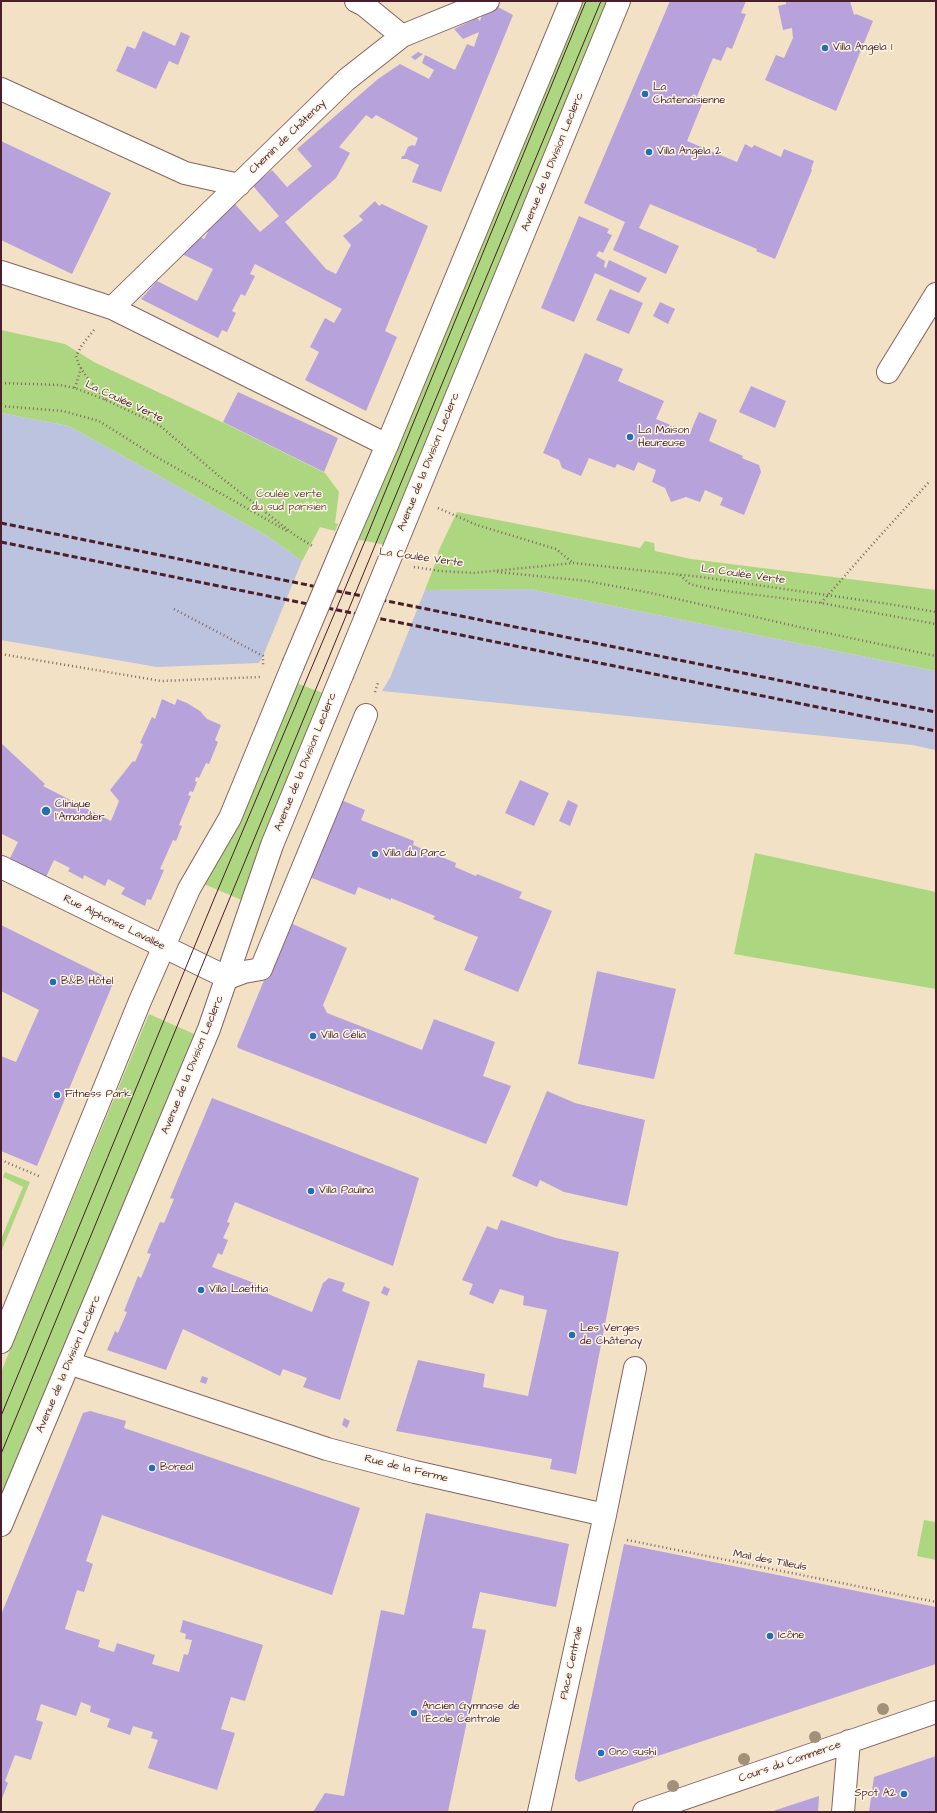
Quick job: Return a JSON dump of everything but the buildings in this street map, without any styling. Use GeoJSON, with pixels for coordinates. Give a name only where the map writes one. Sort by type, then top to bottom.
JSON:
{"type":"FeatureCollection","features":[{"type":"Feature","properties":{"kind":"main road"},"geometry":{"type":"LineString","coordinates":[[356,1],[364,5],[402,36]]}},
{"type":"Feature","properties":{"kind":"main road","name":"Chemin de Châtenay"},"geometry":{"type":"LineString","coordinates":[[112,308],[346,80],[402,36],[488,1]]}},
{"type":"Feature","properties":{"kind":"main road"},"geometry":{"type":"LineString","coordinates":[[3,1329],[65,1187],[140,1001],[189,889],[230,818],[571,1]]}},
{"type":"Feature","properties":{"kind":"main road","name":"Avenue de la Division Leclerc"},"geometry":{"type":"LineString","coordinates":[[1,1525],[207,1035],[228,978],[272,845],[619,1]]}},
{"type":"Feature","properties":{"kind":"main road"},"geometry":{"type":"LineString","coordinates":[[1,88],[185,173],[239,185]]}},
{"type":"Feature","properties":{"kind":"main road"},"geometry":{"type":"LineString","coordinates":[[1,272],[112,308],[387,444]]}},
{"type":"Feature","properties":{"kind":"main road"},"geometry":{"type":"LineString","coordinates":[[888,372],[936,294]]}},
{"type":"Feature","properties":{"kind":"main road"},"geometry":{"type":"LineString","coordinates":[[228,978],[244,972],[261,970],[366,715]]}},
{"type":"Feature","properties":{"kind":"main road","name":"Rue Alphonse Lavallée"},"geometry":{"type":"LineString","coordinates":[[1,867],[228,978]]}},
{"type":"Feature","properties":{"kind":"main road","name":"Rue de la Ferme"},"geometry":{"type":"LineString","coordinates":[[69,1363],[327,1449],[603,1525]]}},
{"type":"Feature","properties":{"kind":"main road"},"geometry":{"type":"LineString","coordinates":[[603,1525],[635,1368]]}},
{"type":"Feature","properties":{"kind":"main road","name":"Place Centrale"},"geometry":{"type":"LineString","coordinates":[[539,1812],[603,1525]]}},
{"type":"Feature","properties":{"kind":"main road","name":"Cours du Commerce"},"geometry":{"type":"LineString","coordinates":[[644,1812],[936,1712]]}},
{"type":"Feature","properties":{"kind":"main road"},"geometry":{"type":"LineString","coordinates":[[843,1812],[849,1741]]}},
{"type":"Feature","properties":{"kind":"path"},"geometry":{"type":"LineString","coordinates":[[106,400],[81,368],[76,356],[82,345],[112,308]]}},
{"type":"Feature","properties":{"kind":"path"},"geometry":{"type":"LineString","coordinates":[[75,388],[81,368]]}},
{"type":"Feature","properties":{"kind":"path","name":"La Coulée Verte"},"geometry":{"type":"LineString","coordinates":[[1,383],[60,385],[75,388],[106,400],[159,425],[219,476],[296,536],[319,551]]}},
{"type":"Feature","properties":{"kind":"path"},"geometry":{"type":"LineString","coordinates":[[1,406],[63,411],[99,421],[153,455],[296,536]]}},
{"type":"Feature","properties":{"kind":"path"},"geometry":{"type":"LineString","coordinates":[[821,603],[930,481]]}},
{"type":"Feature","properties":{"kind":"path"},"geometry":{"type":"LineString","coordinates":[[415,497],[477,525],[556,549],[574,563]]}},
{"type":"Feature","properties":{"kind":"path","name":"La Coulée Verte"},"geometry":{"type":"LineString","coordinates":[[410,566],[466,573],[574,563],[680,575],[829,595],[936,612]]}},
{"type":"Feature","properties":{"kind":"path"},"geometry":{"type":"LineString","coordinates":[[491,571],[587,580],[936,656]]}},
{"type":"Feature","properties":{"kind":"path"},"geometry":{"type":"LineString","coordinates":[[680,575],[690,584],[710,589],[821,603],[936,624]]}},
{"type":"Feature","properties":{"kind":"path"},"geometry":{"type":"LineString","coordinates":[[174,609],[263,656]]}},
{"type":"Feature","properties":{"kind":"path"},"geometry":{"type":"LineString","coordinates":[[1,654],[161,681],[262,677]]}},
{"type":"Feature","properties":{"kind":"path"},"geometry":{"type":"LineString","coordinates":[[1,1160],[65,1187]]}},
{"type":"Feature","properties":{"kind":"path","name":"Mail des Tilleuls"},"geometry":{"type":"LineString","coordinates":[[603,1525],[936,1602]]}},
{"type":"Feature","properties":{"kind":"shaded area"},"geometry":{"type":"Polygon","coordinates":[[[1,413],[69,426],[269,537],[302,561],[259,663],[157,667],[1,640],[1,413]]]}},
{"type":"Feature","properties":{"kind":"shaded area"},"geometry":{"type":"Polygon","coordinates":[[[529,589],[936,671],[936,750],[912,745],[382,691],[390,678],[425,590],[529,589]]]}},
{"type":"Feature","properties":{"kind":"green space"},"geometry":{"type":"Polygon","coordinates":[[[578,1],[610,1],[386,545],[355,539],[578,1]]]}},
{"type":"Feature","properties":{"kind":"green space","name":"Coulée verte du sud parisien"},"geometry":{"type":"Polygon","coordinates":[[[1,330],[65,344],[94,362],[224,423],[325,473],[339,492],[335,523],[338,524],[335,531],[320,527],[302,561],[269,537],[69,426],[1,413],[1,330]]]}},
{"type":"Feature","properties":{"kind":"green space"},"geometry":{"type":"Polygon","coordinates":[[[457,512],[640,548],[645,541],[654,543],[655,551],[691,559],[936,590],[936,671],[529,589],[425,590],[438,556],[438,552],[457,512]]]}},
{"type":"Feature","properties":{"kind":"green space"},"geometry":{"type":"Polygon","coordinates":[[[296,683],[323,693],[262,839],[244,901],[204,884],[296,683]]]}},
{"type":"Feature","properties":{"kind":"green space"},"geometry":{"type":"Polygon","coordinates":[[[755,853],[936,892],[936,989],[734,954],[755,853]]]}},
{"type":"Feature","properties":{"kind":"green space"},"geometry":{"type":"Polygon","coordinates":[[[149,1014],[194,1034],[1,1498],[1,1372],[149,1014]]]}},
{"type":"Feature","properties":{"kind":"green space"},"geometry":{"type":"Polygon","coordinates":[[[5,1172],[30,1182],[1,1252],[1,1239],[23,1187],[3,1177],[5,1172]]]}},
{"type":"Feature","properties":{"kind":"green space"},"geometry":{"type":"Polygon","coordinates":[[[924,1520],[936,1522],[936,1560],[917,1556],[924,1520]]]}},
{"type":"Feature","properties":{"kind":"tram line"},"geometry":{"type":"LineString","coordinates":[[1,1416],[214,899],[365,541],[586,1]]}},
{"type":"Feature","properties":{"kind":"tram line"},"geometry":{"type":"LineString","coordinates":[[1,1454],[601,1]]}},
{"type":"Feature","properties":{"kind":"railway"},"geometry":{"type":"LineString","coordinates":[[1,523],[936,712]]}},
{"type":"Feature","properties":{"kind":"railway"},"geometry":{"type":"LineString","coordinates":[[1,542],[936,731]]}},
{"type":"Feature","properties":{"kind":"place","name":"Villa Angela 1"},"geometry":{"type":"Point","coordinates":[825,48]}},
{"type":"Feature","properties":{"kind":"place","name":"La Chatenaisienne"},"geometry":{"type":"Point","coordinates":[645,94]}},
{"type":"Feature","properties":{"kind":"place","name":"Villa Angela 2"},"geometry":{"type":"Point","coordinates":[649,152]}},
{"type":"Feature","properties":{"kind":"place","name":"La Maison Heureuse"},"geometry":{"type":"Point","coordinates":[630,437]}},
{"type":"Feature","properties":{"kind":"place","name":"Clinique l'Amandier"},"geometry":{"type":"Point","coordinates":[46,811]}},
{"type":"Feature","properties":{"kind":"place","name":"Villa du Parc"},"geometry":{"type":"Point","coordinates":[375,854]}},
{"type":"Feature","properties":{"kind":"place","name":"B&B Hôtel"},"geometry":{"type":"Point","coordinates":[53,982]}},
{"type":"Feature","properties":{"kind":"place","name":"Villa Célia"},"geometry":{"type":"Point","coordinates":[313,1036]}},
{"type":"Feature","properties":{"kind":"place","name":"Fitness Park"},"geometry":{"type":"Point","coordinates":[57,1095]}},
{"type":"Feature","properties":{"kind":"place","name":"Villa Paulina"},"geometry":{"type":"Point","coordinates":[311,1191]}},
{"type":"Feature","properties":{"kind":"place","name":"Villa Laetitia"},"geometry":{"type":"Point","coordinates":[201,1290]}},
{"type":"Feature","properties":{"kind":"place","name":"Les Verges de Châtenay"},"geometry":{"type":"Point","coordinates":[572,1335]}},
{"type":"Feature","properties":{"kind":"place","name":"Boreal"},"geometry":{"type":"Point","coordinates":[152,1468]}},
{"type":"Feature","properties":{"kind":"place","name":"Icône"},"geometry":{"type":"Point","coordinates":[770,1636]}},
{"type":"Feature","properties":{"kind":"place","name":"Ancien Gymnase de l’École Centrale"},"geometry":{"type":"Point","coordinates":[414,1713]}},
{"type":"Feature","properties":{"kind":"place","name":"Ono sushi"},"geometry":{"type":"Point","coordinates":[601,1753]}},
{"type":"Feature","properties":{"kind":"place","name":"Spot A2"},"geometry":{"type":"Point","coordinates":[904,1794]}}]}
